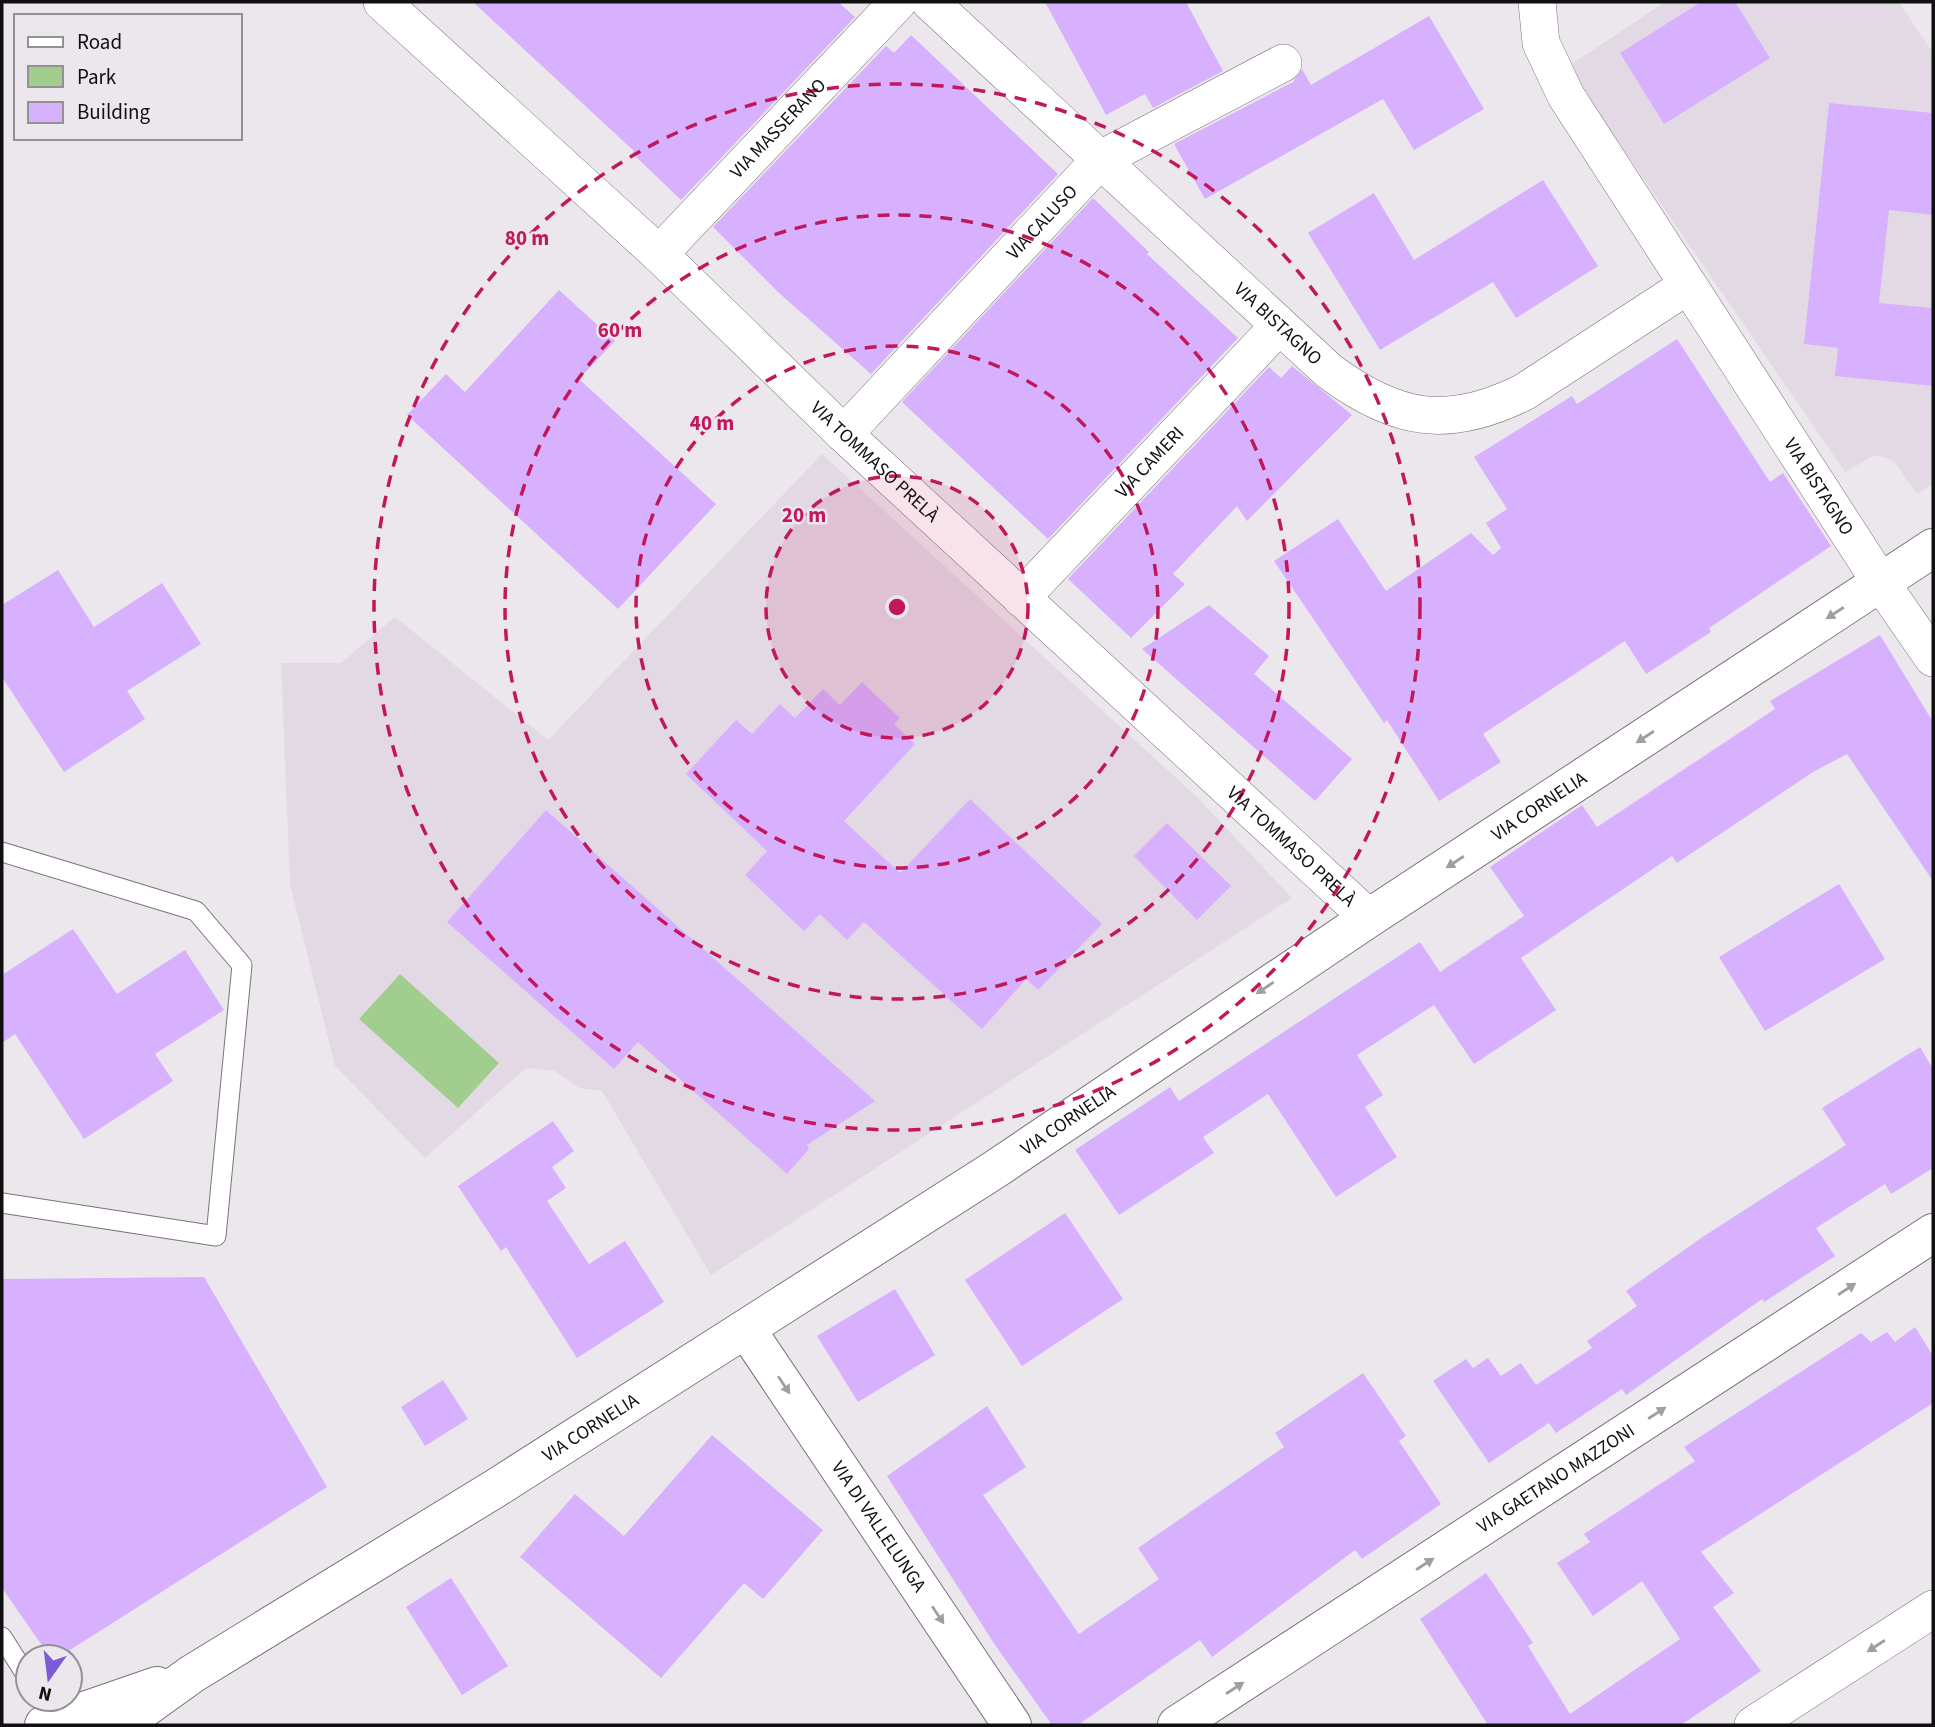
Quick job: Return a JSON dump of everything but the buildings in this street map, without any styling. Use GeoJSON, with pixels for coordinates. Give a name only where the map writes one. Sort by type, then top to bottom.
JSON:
{"type":"FeatureCollection","features":[{"type":"Feature","properties":{"kind":"street","name":"VIA TOMMASO PRELÀ"},"geometry":{"type":"LineString","coordinates":[[382,2],[659,254],[844,435],[1369,918]]}},
{"type":"Feature","properties":{"kind":"street","name":"VIA MASSERANO"},"geometry":{"type":"LineString","coordinates":[[659,254],[898,2]]}},
{"type":"Feature","properties":{"kind":"street","name":"VIA BISTAGNO"},"geometry":{"type":"LineString","coordinates":[[930,2],[1278,327],[1329,372],[1369,398],[1422,416],[1461,415],[1502,403],[1524,392],[1687,286]]}},
{"type":"Feature","properties":{"kind":"street","name":"VIA BISTAGNO"},"geometry":{"type":"LineString","coordinates":[[1537,2],[1541,43],[1552,71],[1687,286],[1881,583],[1933,657]]}},
{"type":"Feature","properties":{"kind":"street","name":"VIA CALUSO"},"geometry":{"type":"LineString","coordinates":[[844,435],[1101,159],[1283,63]]}},
{"type":"Feature","properties":{"kind":"street","name":"VIA CAMERI"},"geometry":{"type":"LineString","coordinates":[[1021,598],[1278,327]]}},
{"type":"Feature","properties":{"kind":"street","name":"VIA CORNELIA"},"geometry":{"type":"LineString","coordinates":[[121,1725],[192,1674],[486,1494],[994,1170],[1369,918],[1933,548]]}},
{"type":"Feature","properties":{"kind":"street","name":"VIA GAETANO MAZZONI"},"geometry":{"type":"LineString","coordinates":[[1177,1725],[1933,1233]]}},
{"type":"Feature","properties":{"kind":"street","name":"VIA DI VALLELUNGA"},"geometry":{"type":"LineString","coordinates":[[746,1329],[1012,1725]]}},
{"type":"Feature","properties":{"kind":"street"},"geometry":{"type":"LineString","coordinates":[[1753,1725],[1933,1609]]}},
{"type":"Feature","properties":{"kind":"street","name":"VIA CORNELIA"},"geometry":{"type":"LineString","coordinates":[[47,1715],[192,1674]]}},
{"type":"Feature","properties":{"kind":"lane"},"geometry":{"type":"LineString","coordinates":[[2,852],[196,911],[242,965],[216,1236],[2,1203]]}},
{"type":"Feature","properties":{"kind":"lane"},"geometry":{"type":"LineString","coordinates":[[2,1637],[14,1656]]}},
{"type":"Feature","properties":{"kind":"shaded area"},"geometry":{"type":"Polygon","coordinates":[[[1665,2],[1899,2],[1933,53],[1933,484],[1917,494],[1894,461],[1875,455],[1845,472],[1567,67],[1665,2]]]}},
{"type":"Feature","properties":{"kind":"shaded area"},"geometry":{"type":"Polygon","coordinates":[[[822,454],[1197,797],[1292,898],[711,1275],[602,1091],[579,1088],[555,1071],[526,1068],[425,1158],[335,1066],[290,885],[281,663],[341,663],[395,617],[548,740],[822,454]]]}},
{"type":"Feature","properties":{"kind":"green space"},"geometry":{"type":"Polygon","coordinates":[[[400,974],[499,1063],[458,1108],[359,1019],[400,974]]]}}]}
